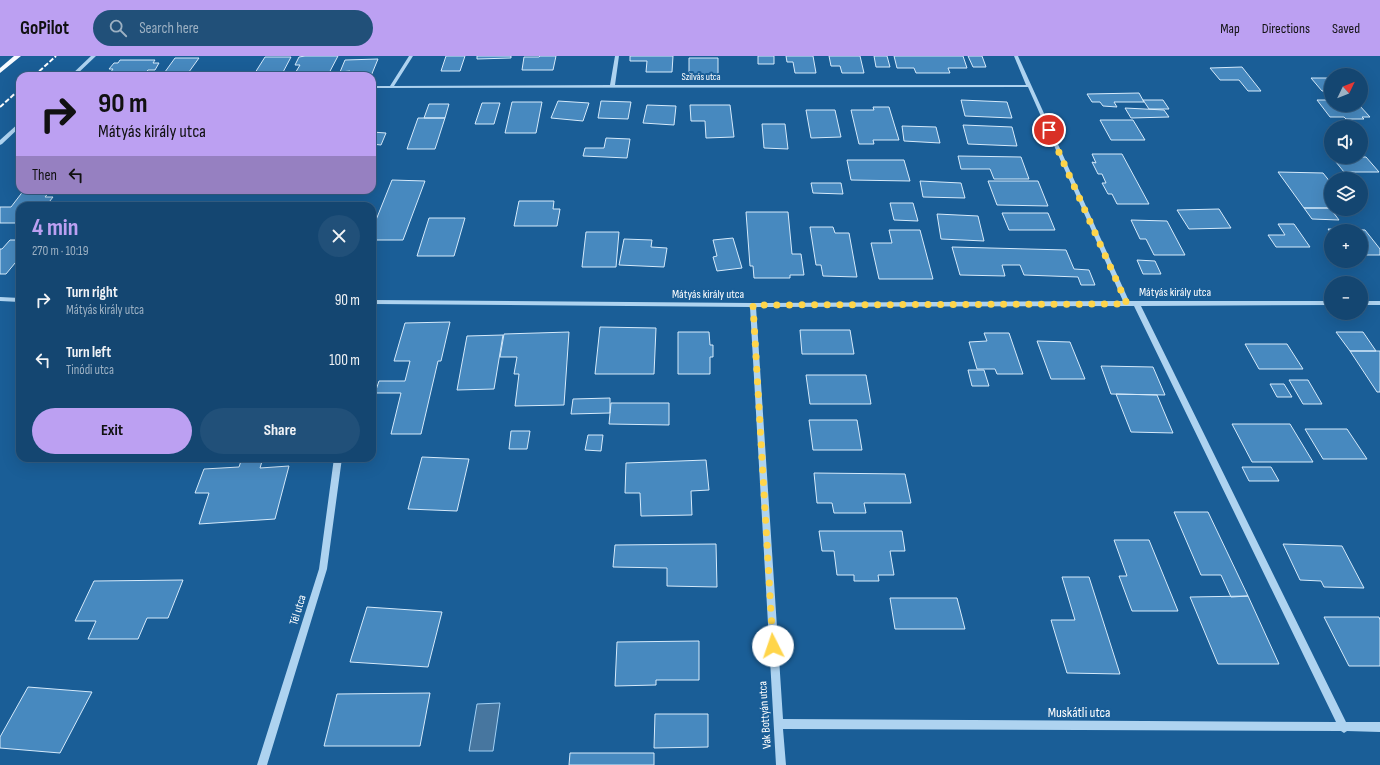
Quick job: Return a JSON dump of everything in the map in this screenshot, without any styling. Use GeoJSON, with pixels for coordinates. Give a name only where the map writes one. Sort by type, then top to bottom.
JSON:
{"type":"FeatureCollection","features":[{"type":"Feature","properties":{"kind":"main road"},"geometry":{"type":"LineString","coordinates":[[0,71],[18,56]]}},
{"type":"Feature","properties":{"kind":"street"},"geometry":{"type":"LineString","coordinates":[[76,72],[94,56]]}},
{"type":"Feature","properties":{"kind":"street"},"geometry":{"type":"LineString","coordinates":[[391,86],[411,56]]}},
{"type":"Feature","properties":{"kind":"street"},"geometry":{"type":"LineString","coordinates":[[612,86],[617,56]]}},
{"type":"Feature","properties":{"kind":"street"},"geometry":{"type":"LineString","coordinates":[[1016,56],[1127,304]]}},
{"type":"Feature","properties":{"kind":"street","name":"Szilvás utca"},"geometry":{"type":"LineString","coordinates":[[376,87],[1030,86]]}},
{"type":"Feature","properties":{"kind":"street"},"geometry":{"type":"LineString","coordinates":[[0,143],[16,128]]}},
{"type":"Feature","properties":{"kind":"street"},"geometry":{"type":"LineString","coordinates":[[0,300],[16,300]]}},
{"type":"Feature","properties":{"kind":"street","name":"Mátyás király utca"},"geometry":{"type":"LineString","coordinates":[[376,302],[753,305],[1324,303]]}},
{"type":"Feature","properties":{"kind":"street"},"geometry":{"type":"LineString","coordinates":[[1136,303],[1344,728]]}},
{"type":"Feature","properties":{"kind":"street"},"geometry":{"type":"LineString","coordinates":[[1368,303],[1380,303]]}},
{"type":"Feature","properties":{"kind":"street","name":"Vak Bottyán utca"},"geometry":{"type":"LineString","coordinates":[[753,305],[781,765]]}},
{"type":"Feature","properties":{"kind":"street","name":"Tél utca"},"geometry":{"type":"LineString","coordinates":[[262,765],[323,570],[337,462]]}},
{"type":"Feature","properties":{"kind":"street","name":"Muskátli utca"},"geometry":{"type":"LineString","coordinates":[[778,724],[1380,727]]}},
{"type":"Feature","properties":{"kind":"water"},"geometry":{"type":"Polygon","coordinates":[[[500,703],[493,751],[469,751],[477,704],[500,703]]]}},
{"type":"Feature","properties":{"kind":"building"},"geometry":{"type":"Polygon","coordinates":[[[338,56],[330,72],[296,72],[300,65],[295,65],[299,57],[338,56]]]}},
{"type":"Feature","properties":{"kind":"building"},"geometry":{"type":"Polygon","coordinates":[[[446,56],[465,56],[460,71],[441,71],[446,56]]]}},
{"type":"Feature","properties":{"kind":"building"},"geometry":{"type":"Polygon","coordinates":[[[477,56],[511,56],[511,58],[477,59],[477,56]]]}},
{"type":"Feature","properties":{"kind":"building"},"geometry":{"type":"Polygon","coordinates":[[[556,56],[553,70],[522,70],[524,57],[556,56]]]}},
{"type":"Feature","properties":{"kind":"building"},"geometry":{"type":"Polygon","coordinates":[[[630,56],[673,56],[672,72],[646,72],[647,61],[630,61],[630,56]]]}},
{"type":"Feature","properties":{"kind":"building"},"geometry":{"type":"Polygon","coordinates":[[[758,56],[774,56],[774,64],[758,64],[758,56]]]}},
{"type":"Feature","properties":{"kind":"building"},"geometry":{"type":"Polygon","coordinates":[[[786,56],[813,56],[816,73],[795,73],[793,62],[787,62],[786,56]]]}},
{"type":"Feature","properties":{"kind":"building"},"geometry":{"type":"Polygon","coordinates":[[[829,56],[860,56],[864,73],[842,73],[840,66],[831,66],[829,56]]]}},
{"type":"Feature","properties":{"kind":"building"},"geometry":{"type":"Polygon","coordinates":[[[874,56],[887,56],[890,67],[876,67],[874,56]]]}},
{"type":"Feature","properties":{"kind":"building"},"geometry":{"type":"Polygon","coordinates":[[[894,56],[963,56],[967,68],[948,68],[950,73],[916,73],[914,68],[897,68],[894,56]]]}},
{"type":"Feature","properties":{"kind":"building"},"geometry":{"type":"Polygon","coordinates":[[[968,56],[982,56],[986,67],[973,67],[968,56]]]}},
{"type":"Feature","properties":{"kind":"building"},"geometry":{"type":"Polygon","coordinates":[[[265,57],[291,57],[283,72],[256,72],[265,57]]]}},
{"type":"Feature","properties":{"kind":"building"},"geometry":{"type":"Polygon","coordinates":[[[175,58],[199,58],[189,72],[165,72],[175,58]]]}},
{"type":"Feature","properties":{"kind":"building"},"geometry":{"type":"Polygon","coordinates":[[[689,58],[718,58],[718,75],[689,75],[689,58]]]}},
{"type":"Feature","properties":{"kind":"building"},"geometry":{"type":"Polygon","coordinates":[[[378,59],[373,72],[340,72],[345,60],[378,59]]]}},
{"type":"Feature","properties":{"kind":"building"},"geometry":{"type":"Polygon","coordinates":[[[120,60],[155,60],[153,63],[159,63],[155,70],[148,70],[146,72],[111,72],[113,69],[109,69],[114,63],[118,63],[120,60]]]}},
{"type":"Feature","properties":{"kind":"building"},"geometry":{"type":"Polygon","coordinates":[[[1242,67],[1261,91],[1248,91],[1239,80],[1220,80],[1210,68],[1242,67]]]}},
{"type":"Feature","properties":{"kind":"building"},"geometry":{"type":"Polygon","coordinates":[[[1311,78],[1324,78],[1324,91],[1322,91],[1311,78]]]}},
{"type":"Feature","properties":{"kind":"building"},"geometry":{"type":"Polygon","coordinates":[[[1139,93],[1144,102],[1114,102],[1117,107],[1103,106],[1100,102],[1092,102],[1087,94],[1139,93]]]}},
{"type":"Feature","properties":{"kind":"building"},"geometry":{"type":"Polygon","coordinates":[[[961,100],[1007,102],[1012,118],[965,116],[961,100]]]}},
{"type":"Feature","properties":{"kind":"building"},"geometry":{"type":"Polygon","coordinates":[[[1143,100],[1163,100],[1169,109],[1149,109],[1143,100]]]}},
{"type":"Feature","properties":{"kind":"building"},"geometry":{"type":"Polygon","coordinates":[[[1317,100],[1324,100],[1324,109],[1317,100]]]}},
{"type":"Feature","properties":{"kind":"building"},"geometry":{"type":"Polygon","coordinates":[[[558,101],[589,103],[583,121],[551,118],[558,101]]]}},
{"type":"Feature","properties":{"kind":"building"},"geometry":{"type":"Polygon","coordinates":[[[601,101],[631,102],[628,119],[598,118],[601,101]]]}},
{"type":"Feature","properties":{"kind":"building"},"geometry":{"type":"Polygon","coordinates":[[[512,102],[542,102],[536,133],[505,133],[512,102]]]}},
{"type":"Feature","properties":{"kind":"building"},"geometry":{"type":"Polygon","coordinates":[[[482,103],[500,103],[494,124],[475,124],[482,103]]]}},
{"type":"Feature","properties":{"kind":"building"},"geometry":{"type":"Polygon","coordinates":[[[429,104],[449,104],[445,118],[424,118],[429,104]]]}},
{"type":"Feature","properties":{"kind":"building"},"geometry":{"type":"Polygon","coordinates":[[[647,105],[676,106],[674,125],[643,123],[647,105]]]}},
{"type":"Feature","properties":{"kind":"building"},"geometry":{"type":"Polygon","coordinates":[[[690,105],[730,105],[734,137],[706,138],[705,121],[691,121],[690,105]]]}},
{"type":"Feature","properties":{"kind":"building"},"geometry":{"type":"Polygon","coordinates":[[[873,107],[889,107],[899,140],[873,140],[874,144],[859,144],[851,110],[874,110],[873,107]]]}},
{"type":"Feature","properties":{"kind":"building"},"geometry":{"type":"Polygon","coordinates":[[[1125,108],[1164,110],[1169,117],[1131,118],[1125,108]]]}},
{"type":"Feature","properties":{"kind":"building"},"geometry":{"type":"Polygon","coordinates":[[[806,110],[835,110],[841,137],[811,138],[806,110]]]}},
{"type":"Feature","properties":{"kind":"building"},"geometry":{"type":"Polygon","coordinates":[[[1326,112],[1365,112],[1370,117],[1362,117],[1364,119],[1346,119],[1344,117],[1330,117],[1326,112]]]}},
{"type":"Feature","properties":{"kind":"building"},"geometry":{"type":"Polygon","coordinates":[[[418,118],[445,118],[435,149],[407,149],[418,118]]]}},
{"type":"Feature","properties":{"kind":"building"},"geometry":{"type":"Polygon","coordinates":[[[1100,120],[1133,120],[1145,140],[1111,140],[1100,120]]]}},
{"type":"Feature","properties":{"kind":"building"},"geometry":{"type":"Polygon","coordinates":[[[762,124],[785,124],[788,149],[764,148],[762,124]]]}},
{"type":"Feature","properties":{"kind":"building"},"geometry":{"type":"Polygon","coordinates":[[[963,125],[1012,127],[1017,146],[968,144],[963,125]]]}},
{"type":"Feature","properties":{"kind":"building"},"geometry":{"type":"Polygon","coordinates":[[[902,126],[936,127],[940,143],[904,141],[902,126]]]}},
{"type":"Feature","properties":{"kind":"building"},"geometry":{"type":"Polygon","coordinates":[[[376,132],[386,133],[381,145],[376,144],[376,132]]]}},
{"type":"Feature","properties":{"kind":"building"},"geometry":{"type":"Polygon","coordinates":[[[606,138],[630,139],[627,158],[583,156],[585,148],[604,148],[606,138]]]}},
{"type":"Feature","properties":{"kind":"building"},"geometry":{"type":"Polygon","coordinates":[[[1092,154],[1122,154],[1149,204],[1117,204],[1112,194],[1108,194],[1102,183],[1106,183],[1102,174],[1098,174],[1092,162],[1096,163],[1092,154]]]}},
{"type":"Feature","properties":{"kind":"building"},"geometry":{"type":"Polygon","coordinates":[[[958,156],[1021,157],[1029,179],[994,179],[990,169],[961,169],[958,156]]]}},
{"type":"Feature","properties":{"kind":"building"},"geometry":{"type":"Polygon","coordinates":[[[1368,159],[1379,172],[1368,172],[1344,172],[1338,164],[1368,164],[1368,159]]]}},
{"type":"Feature","properties":{"kind":"building"},"geometry":{"type":"Polygon","coordinates":[[[847,160],[904,160],[910,181],[851,180],[847,160]]]}},
{"type":"Feature","properties":{"kind":"building"},"geometry":{"type":"Polygon","coordinates":[[[1278,172],[1324,174],[1324,208],[1304,208],[1278,172]]]}},
{"type":"Feature","properties":{"kind":"building"},"geometry":{"type":"Polygon","coordinates":[[[392,180],[425,181],[403,240],[376,240],[376,220],[392,180]]]}},
{"type":"Feature","properties":{"kind":"building"},"geometry":{"type":"Polygon","coordinates":[[[920,181],[961,183],[965,198],[923,197],[920,181]]]}},
{"type":"Feature","properties":{"kind":"building"},"geometry":{"type":"Polygon","coordinates":[[[988,181],[1038,181],[1048,206],[997,205],[988,181]]]}},
{"type":"Feature","properties":{"kind":"building"},"geometry":{"type":"Polygon","coordinates":[[[811,183],[841,183],[843,194],[813,193],[811,183]]]}},
{"type":"Feature","properties":{"kind":"building"},"geometry":{"type":"Polygon","coordinates":[[[21,194],[48,194],[45,197],[53,197],[49,202],[16,202],[16,223],[0,223],[0,207],[11,207],[21,194]]]}},
{"type":"Feature","properties":{"kind":"building"},"geometry":{"type":"Polygon","coordinates":[[[519,201],[554,201],[553,209],[560,209],[557,226],[514,226],[519,201]]]}},
{"type":"Feature","properties":{"kind":"building"},"geometry":{"type":"Polygon","coordinates":[[[890,203],[913,203],[918,221],[894,220],[890,203]]]}},
{"type":"Feature","properties":{"kind":"building"},"geometry":{"type":"Polygon","coordinates":[[[1304,208],[1324,208],[1324,216],[1336,216],[1339,220],[1312,219],[1304,208]]]}},
{"type":"Feature","properties":{"kind":"building"},"geometry":{"type":"Polygon","coordinates":[[[1219,209],[1231,228],[1189,229],[1177,210],[1219,209]]]}},
{"type":"Feature","properties":{"kind":"building"},"geometry":{"type":"Polygon","coordinates":[[[746,212],[788,212],[792,254],[801,254],[804,275],[790,275],[790,278],[754,278],[753,266],[750,266],[746,212]]]}},
{"type":"Feature","properties":{"kind":"building"},"geometry":{"type":"Polygon","coordinates":[[[1002,213],[1048,213],[1055,230],[1009,230],[1002,213]]]}},
{"type":"Feature","properties":{"kind":"building"},"geometry":{"type":"Polygon","coordinates":[[[937,214],[978,216],[984,241],[941,239],[937,214]]]}},
{"type":"Feature","properties":{"kind":"building"},"geometry":{"type":"Polygon","coordinates":[[[429,218],[465,218],[454,256],[417,256],[429,218]]]}},
{"type":"Feature","properties":{"kind":"building"},"geometry":{"type":"Polygon","coordinates":[[[1131,220],[1167,221],[1185,255],[1154,255],[1146,239],[1140,239],[1131,220]]]}},
{"type":"Feature","properties":{"kind":"building"},"geometry":{"type":"Polygon","coordinates":[[[1278,224],[1294,224],[1310,247],[1276,247],[1268,235],[1285,235],[1278,224]]]}},
{"type":"Feature","properties":{"kind":"building"},"geometry":{"type":"Polygon","coordinates":[[[810,227],[833,227],[835,233],[849,233],[857,277],[823,276],[821,265],[816,265],[810,227]]]}},
{"type":"Feature","properties":{"kind":"building"},"geometry":{"type":"Polygon","coordinates":[[[889,230],[920,230],[933,279],[879,279],[871,243],[892,243],[889,230]]]}},
{"type":"Feature","properties":{"kind":"building"},"geometry":{"type":"Polygon","coordinates":[[[586,232],[619,232],[616,267],[582,267],[586,232]]]}},
{"type":"Feature","properties":{"kind":"building"},"geometry":{"type":"Polygon","coordinates":[[[1368,234],[1380,249],[1380,255],[1368,255],[1368,234]]]}},
{"type":"Feature","properties":{"kind":"building"},"geometry":{"type":"Polygon","coordinates":[[[733,238],[742,268],[717,271],[713,257],[717,256],[713,240],[733,238]]]}},
{"type":"Feature","properties":{"kind":"building"},"geometry":{"type":"Polygon","coordinates":[[[624,239],[652,240],[651,247],[667,248],[664,267],[619,265],[624,239]]]}},
{"type":"Feature","properties":{"kind":"building"},"geometry":{"type":"Polygon","coordinates":[[[10,240],[16,240],[16,262],[6,274],[0,274],[0,249],[2,249],[10,240]]]}},
{"type":"Feature","properties":{"kind":"building"},"geometry":{"type":"Polygon","coordinates":[[[952,247],[1066,250],[1074,269],[1089,270],[1095,285],[1081,285],[1078,277],[1024,275],[1020,265],[1002,265],[1005,276],[960,275],[952,247]]]}},
{"type":"Feature","properties":{"kind":"building"},"geometry":{"type":"Polygon","coordinates":[[[1137,260],[1155,261],[1161,274],[1143,274],[1137,260]]]}},
{"type":"Feature","properties":{"kind":"building"},"geometry":{"type":"Polygon","coordinates":[[[450,322],[441,361],[438,361],[421,434],[391,434],[401,393],[376,393],[379,381],[405,381],[410,361],[394,361],[405,323],[450,322]]]}},
{"type":"Feature","properties":{"kind":"building"},"geometry":{"type":"Polygon","coordinates":[[[600,327],[656,328],[654,374],[595,374],[600,327]]]}},
{"type":"Feature","properties":{"kind":"building"},"geometry":{"type":"Polygon","coordinates":[[[800,330],[850,330],[854,354],[802,354],[800,330]]]}},
{"type":"Feature","properties":{"kind":"building"},"geometry":{"type":"Polygon","coordinates":[[[569,332],[564,405],[515,406],[519,374],[514,374],[517,357],[500,357],[504,334],[569,332]]]}},
{"type":"Feature","properties":{"kind":"building"},"geometry":{"type":"Polygon","coordinates":[[[678,332],[709,332],[710,345],[713,345],[713,357],[710,357],[710,374],[678,374],[678,332]]]}},
{"type":"Feature","properties":{"kind":"building"},"geometry":{"type":"Polygon","coordinates":[[[1336,332],[1363,332],[1376,351],[1350,351],[1336,332]]]}},
{"type":"Feature","properties":{"kind":"building"},"geometry":{"type":"Polygon","coordinates":[[[984,333],[1009,333],[1023,374],[997,374],[995,369],[977,369],[969,342],[987,341],[984,333]]]}},
{"type":"Feature","properties":{"kind":"building"},"geometry":{"type":"Polygon","coordinates":[[[503,335],[494,389],[457,390],[467,336],[503,335]]]}},
{"type":"Feature","properties":{"kind":"building"},"geometry":{"type":"Polygon","coordinates":[[[1037,341],[1070,342],[1085,379],[1051,379],[1037,341]]]}},
{"type":"Feature","properties":{"kind":"building"},"geometry":{"type":"Polygon","coordinates":[[[1245,344],[1287,344],[1303,369],[1259,369],[1245,344]]]}},
{"type":"Feature","properties":{"kind":"building"},"geometry":{"type":"Polygon","coordinates":[[[1350,351],[1380,351],[1380,392],[1377,392],[1350,351]]]}},
{"type":"Feature","properties":{"kind":"building"},"geometry":{"type":"Polygon","coordinates":[[[1101,366],[1153,367],[1165,395],[1111,394],[1101,366]]]}},
{"type":"Feature","properties":{"kind":"building"},"geometry":{"type":"Polygon","coordinates":[[[968,370],[984,370],[989,386],[972,386],[968,370]]]}},
{"type":"Feature","properties":{"kind":"building"},"geometry":{"type":"Polygon","coordinates":[[[806,375],[866,375],[871,404],[810,404],[806,375]]]}},
{"type":"Feature","properties":{"kind":"building"},"geometry":{"type":"Polygon","coordinates":[[[1289,380],[1308,380],[1322,404],[1303,404],[1289,380]]]}},
{"type":"Feature","properties":{"kind":"building"},"geometry":{"type":"Polygon","coordinates":[[[1270,384],[1284,384],[1292,397],[1277,397],[1270,384]]]}},
{"type":"Feature","properties":{"kind":"building"},"geometry":{"type":"Polygon","coordinates":[[[1116,394],[1157,395],[1173,433],[1131,432],[1116,394]]]}},
{"type":"Feature","properties":{"kind":"building"},"geometry":{"type":"Polygon","coordinates":[[[610,398],[610,413],[571,414],[573,399],[610,398]]]}},
{"type":"Feature","properties":{"kind":"building"},"geometry":{"type":"Polygon","coordinates":[[[611,403],[669,403],[669,425],[609,424],[611,403]]]}},
{"type":"Feature","properties":{"kind":"building"},"geometry":{"type":"Polygon","coordinates":[[[809,420],[857,420],[862,450],[813,450],[809,420]]]}},
{"type":"Feature","properties":{"kind":"building"},"geometry":{"type":"Polygon","coordinates":[[[1232,424],[1290,424],[1313,462],[1252,462],[1232,424]]]}},
{"type":"Feature","properties":{"kind":"building"},"geometry":{"type":"Polygon","coordinates":[[[1305,429],[1347,429],[1367,459],[1323,459],[1305,429]]]}},
{"type":"Feature","properties":{"kind":"building"},"geometry":{"type":"Polygon","coordinates":[[[511,431],[530,431],[527,449],[509,449],[511,431]]]}},
{"type":"Feature","properties":{"kind":"building"},"geometry":{"type":"Polygon","coordinates":[[[588,435],[603,435],[601,451],[585,450],[588,435]]]}},
{"type":"Feature","properties":{"kind":"building"},"geometry":{"type":"Polygon","coordinates":[[[422,457],[469,459],[457,511],[408,509],[422,457]]]}},
{"type":"Feature","properties":{"kind":"building"},"geometry":{"type":"Polygon","coordinates":[[[706,460],[709,490],[691,491],[692,515],[641,516],[640,493],[625,493],[626,463],[706,460]]]}},
{"type":"Feature","properties":{"kind":"building"},"geometry":{"type":"Polygon","coordinates":[[[241,462],[262,462],[260,468],[289,466],[275,519],[199,524],[209,493],[195,493],[204,469],[239,467],[241,462]]]}},
{"type":"Feature","properties":{"kind":"building"},"geometry":{"type":"Polygon","coordinates":[[[1242,467],[1271,467],[1279,481],[1249,481],[1242,467]]]}},
{"type":"Feature","properties":{"kind":"building"},"geometry":{"type":"Polygon","coordinates":[[[814,473],[905,474],[911,503],[864,503],[866,513],[834,513],[832,503],[817,503],[814,473]]]}},
{"type":"Feature","properties":{"kind":"building"},"geometry":{"type":"Polygon","coordinates":[[[1174,512],[1208,512],[1248,596],[1231,597],[1221,575],[1201,575],[1174,512]]]}},
{"type":"Feature","properties":{"kind":"building"},"geometry":{"type":"Polygon","coordinates":[[[819,531],[902,531],[905,551],[890,551],[894,575],[878,575],[879,581],[854,581],[854,575],[837,575],[834,551],[822,551],[819,531]]]}},
{"type":"Feature","properties":{"kind":"building"},"geometry":{"type":"Polygon","coordinates":[[[1114,540],[1149,540],[1178,611],[1132,611],[1119,576],[1127,576],[1114,540]]]}},
{"type":"Feature","properties":{"kind":"building"},"geometry":{"type":"Polygon","coordinates":[[[716,544],[717,587],[667,586],[667,568],[613,567],[615,545],[716,544]]]}},
{"type":"Feature","properties":{"kind":"building"},"geometry":{"type":"Polygon","coordinates":[[[1283,544],[1342,546],[1364,588],[1324,587],[1321,581],[1300,580],[1283,544]]]}},
{"type":"Feature","properties":{"kind":"building"},"geometry":{"type":"Polygon","coordinates":[[[1062,577],[1089,577],[1120,674],[1067,673],[1051,620],[1075,620],[1062,577]]]}},
{"type":"Feature","properties":{"kind":"building"},"geometry":{"type":"Polygon","coordinates":[[[183,580],[168,618],[147,618],[138,639],[88,639],[96,621],[75,621],[94,581],[183,580]]]}},
{"type":"Feature","properties":{"kind":"building"},"geometry":{"type":"Polygon","coordinates":[[[1248,596],[1279,664],[1218,664],[1190,597],[1248,596]]]}},
{"type":"Feature","properties":{"kind":"building"},"geometry":{"type":"Polygon","coordinates":[[[890,598],[957,598],[965,629],[895,629],[890,598]]]}},
{"type":"Feature","properties":{"kind":"building"},"geometry":{"type":"Polygon","coordinates":[[[367,607],[442,612],[428,667],[350,662],[367,607]]]}},
{"type":"Feature","properties":{"kind":"building"},"geometry":{"type":"Polygon","coordinates":[[[1324,617],[1379,617],[1380,666],[1349,666],[1324,617]]]}},
{"type":"Feature","properties":{"kind":"building"},"geometry":{"type":"Polygon","coordinates":[[[699,641],[699,680],[656,680],[656,685],[615,686],[617,642],[699,641]]]}},
{"type":"Feature","properties":{"kind":"building"},"geometry":{"type":"Polygon","coordinates":[[[28,687],[92,692],[60,753],[0,748],[0,737],[28,687]]]}},
{"type":"Feature","properties":{"kind":"building"},"geometry":{"type":"Polygon","coordinates":[[[430,693],[420,746],[324,746],[337,694],[430,693]]]}},
{"type":"Feature","properties":{"kind":"building"},"geometry":{"type":"Polygon","coordinates":[[[655,714],[708,714],[708,747],[654,748],[655,714]]]}},
{"type":"Feature","properties":{"kind":"building"},"geometry":{"type":"Polygon","coordinates":[[[570,753],[654,753],[654,765],[569,765],[570,753]]]}},
{"type":"Feature","properties":{"kind":"railway"},"geometry":{"type":"LineString","coordinates":[[38,72],[56,56]]}},
{"type":"Feature","properties":{"kind":"railway"},"geometry":{"type":"LineString","coordinates":[[0,107],[16,93]]}},
{"type":"Feature","properties":{"kind":"route"},"geometry":{"type":"LineString","coordinates":[[773,646],[753,305],[1127,304],[1049,130]]}}]}
